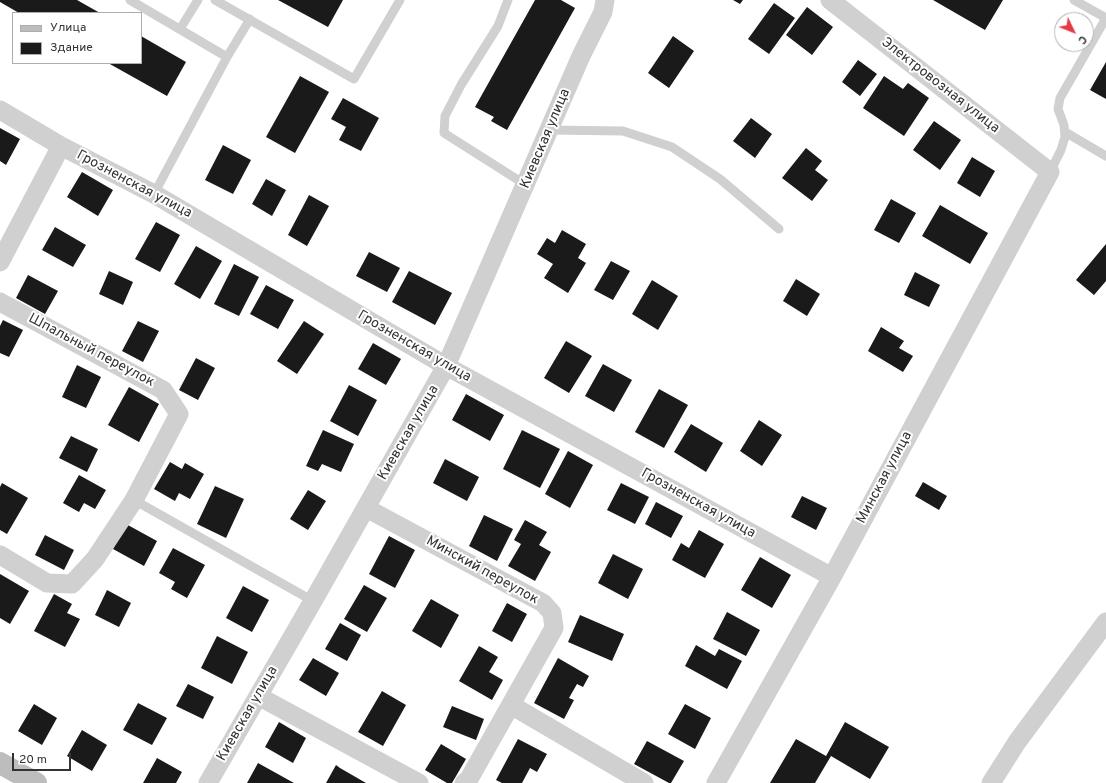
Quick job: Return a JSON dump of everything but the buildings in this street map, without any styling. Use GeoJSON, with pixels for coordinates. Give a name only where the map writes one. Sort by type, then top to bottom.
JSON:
{"type":"FeatureCollection","features":[{"type":"Feature","properties":{"kind":"main road"},"geometry":{"type":"LineString","coordinates":[[0,763],[36,783]]}},
{"type":"Feature","properties":{"kind":"street","name":"Киевская улица"},"geometry":{"type":"LineString","coordinates":[[208,783],[446,366],[581,56],[603,12],[605,0]]}},
{"type":"Feature","properties":{"kind":"street","name":"Электровозная улица"},"geometry":{"type":"LineString","coordinates":[[832,1],[1050,172]]}},
{"type":"Feature","properties":{"kind":"street","name":"Грозненская улица"},"geometry":{"type":"LineString","coordinates":[[0,110],[61,146],[154,194],[446,366],[832,577]]}},
{"type":"Feature","properties":{"kind":"street"},"geometry":{"type":"LineString","coordinates":[[0,262],[61,146]]}},
{"type":"Feature","properties":{"kind":"street","name":"Минская улица"},"geometry":{"type":"LineString","coordinates":[[716,783],[832,577],[1050,172]]}},
{"type":"Feature","properties":{"kind":"street","name":"Шпальный переулок"},"geometry":{"type":"LineString","coordinates":[[0,302],[163,390],[179,414],[134,500],[95,559],[72,584],[47,582],[0,555]]}},
{"type":"Feature","properties":{"kind":"street","name":"Минский переулок"},"geometry":{"type":"LineString","coordinates":[[366,508],[543,603],[552,613],[554,628],[469,779],[464,783]]}},
{"type":"Feature","properties":{"kind":"street"},"geometry":{"type":"LineString","coordinates":[[991,783],[1017,742],[1106,622]]}},
{"type":"Feature","properties":{"kind":"street"},"geometry":{"type":"LineString","coordinates":[[258,696],[418,783]]}},
{"type":"Feature","properties":{"kind":"street"},"geometry":{"type":"LineString","coordinates":[[511,705],[644,783]]}},
{"type":"Feature","properties":{"kind":"lane"},"geometry":{"type":"LineString","coordinates":[[130,0],[227,57]]}},
{"type":"Feature","properties":{"kind":"lane"},"geometry":{"type":"LineString","coordinates":[[180,29],[198,0]]}},
{"type":"Feature","properties":{"kind":"lane"},"geometry":{"type":"LineString","coordinates":[[214,0],[354,79],[400,0]]}},
{"type":"Feature","properties":{"kind":"lane"},"geometry":{"type":"LineString","coordinates":[[508,0],[498,26],[461,85],[445,116],[444,133],[526,185]]}},
{"type":"Feature","properties":{"kind":"lane"},"geometry":{"type":"LineString","coordinates":[[1050,172],[1061,150],[1065,137],[1064,125],[1058,109],[1060,98],[1106,18],[1074,0]]}},
{"type":"Feature","properties":{"kind":"lane"},"geometry":{"type":"LineString","coordinates":[[154,194],[227,57],[250,19]]}},
{"type":"Feature","properties":{"kind":"lane"},"geometry":{"type":"LineString","coordinates":[[549,130],[623,131],[672,147],[720,179],[779,229]]}},
{"type":"Feature","properties":{"kind":"lane"},"geometry":{"type":"LineString","coordinates":[[1065,132],[1106,156]]}},
{"type":"Feature","properties":{"kind":"lane"},"geometry":{"type":"LineString","coordinates":[[134,500],[313,601]]}}]}
